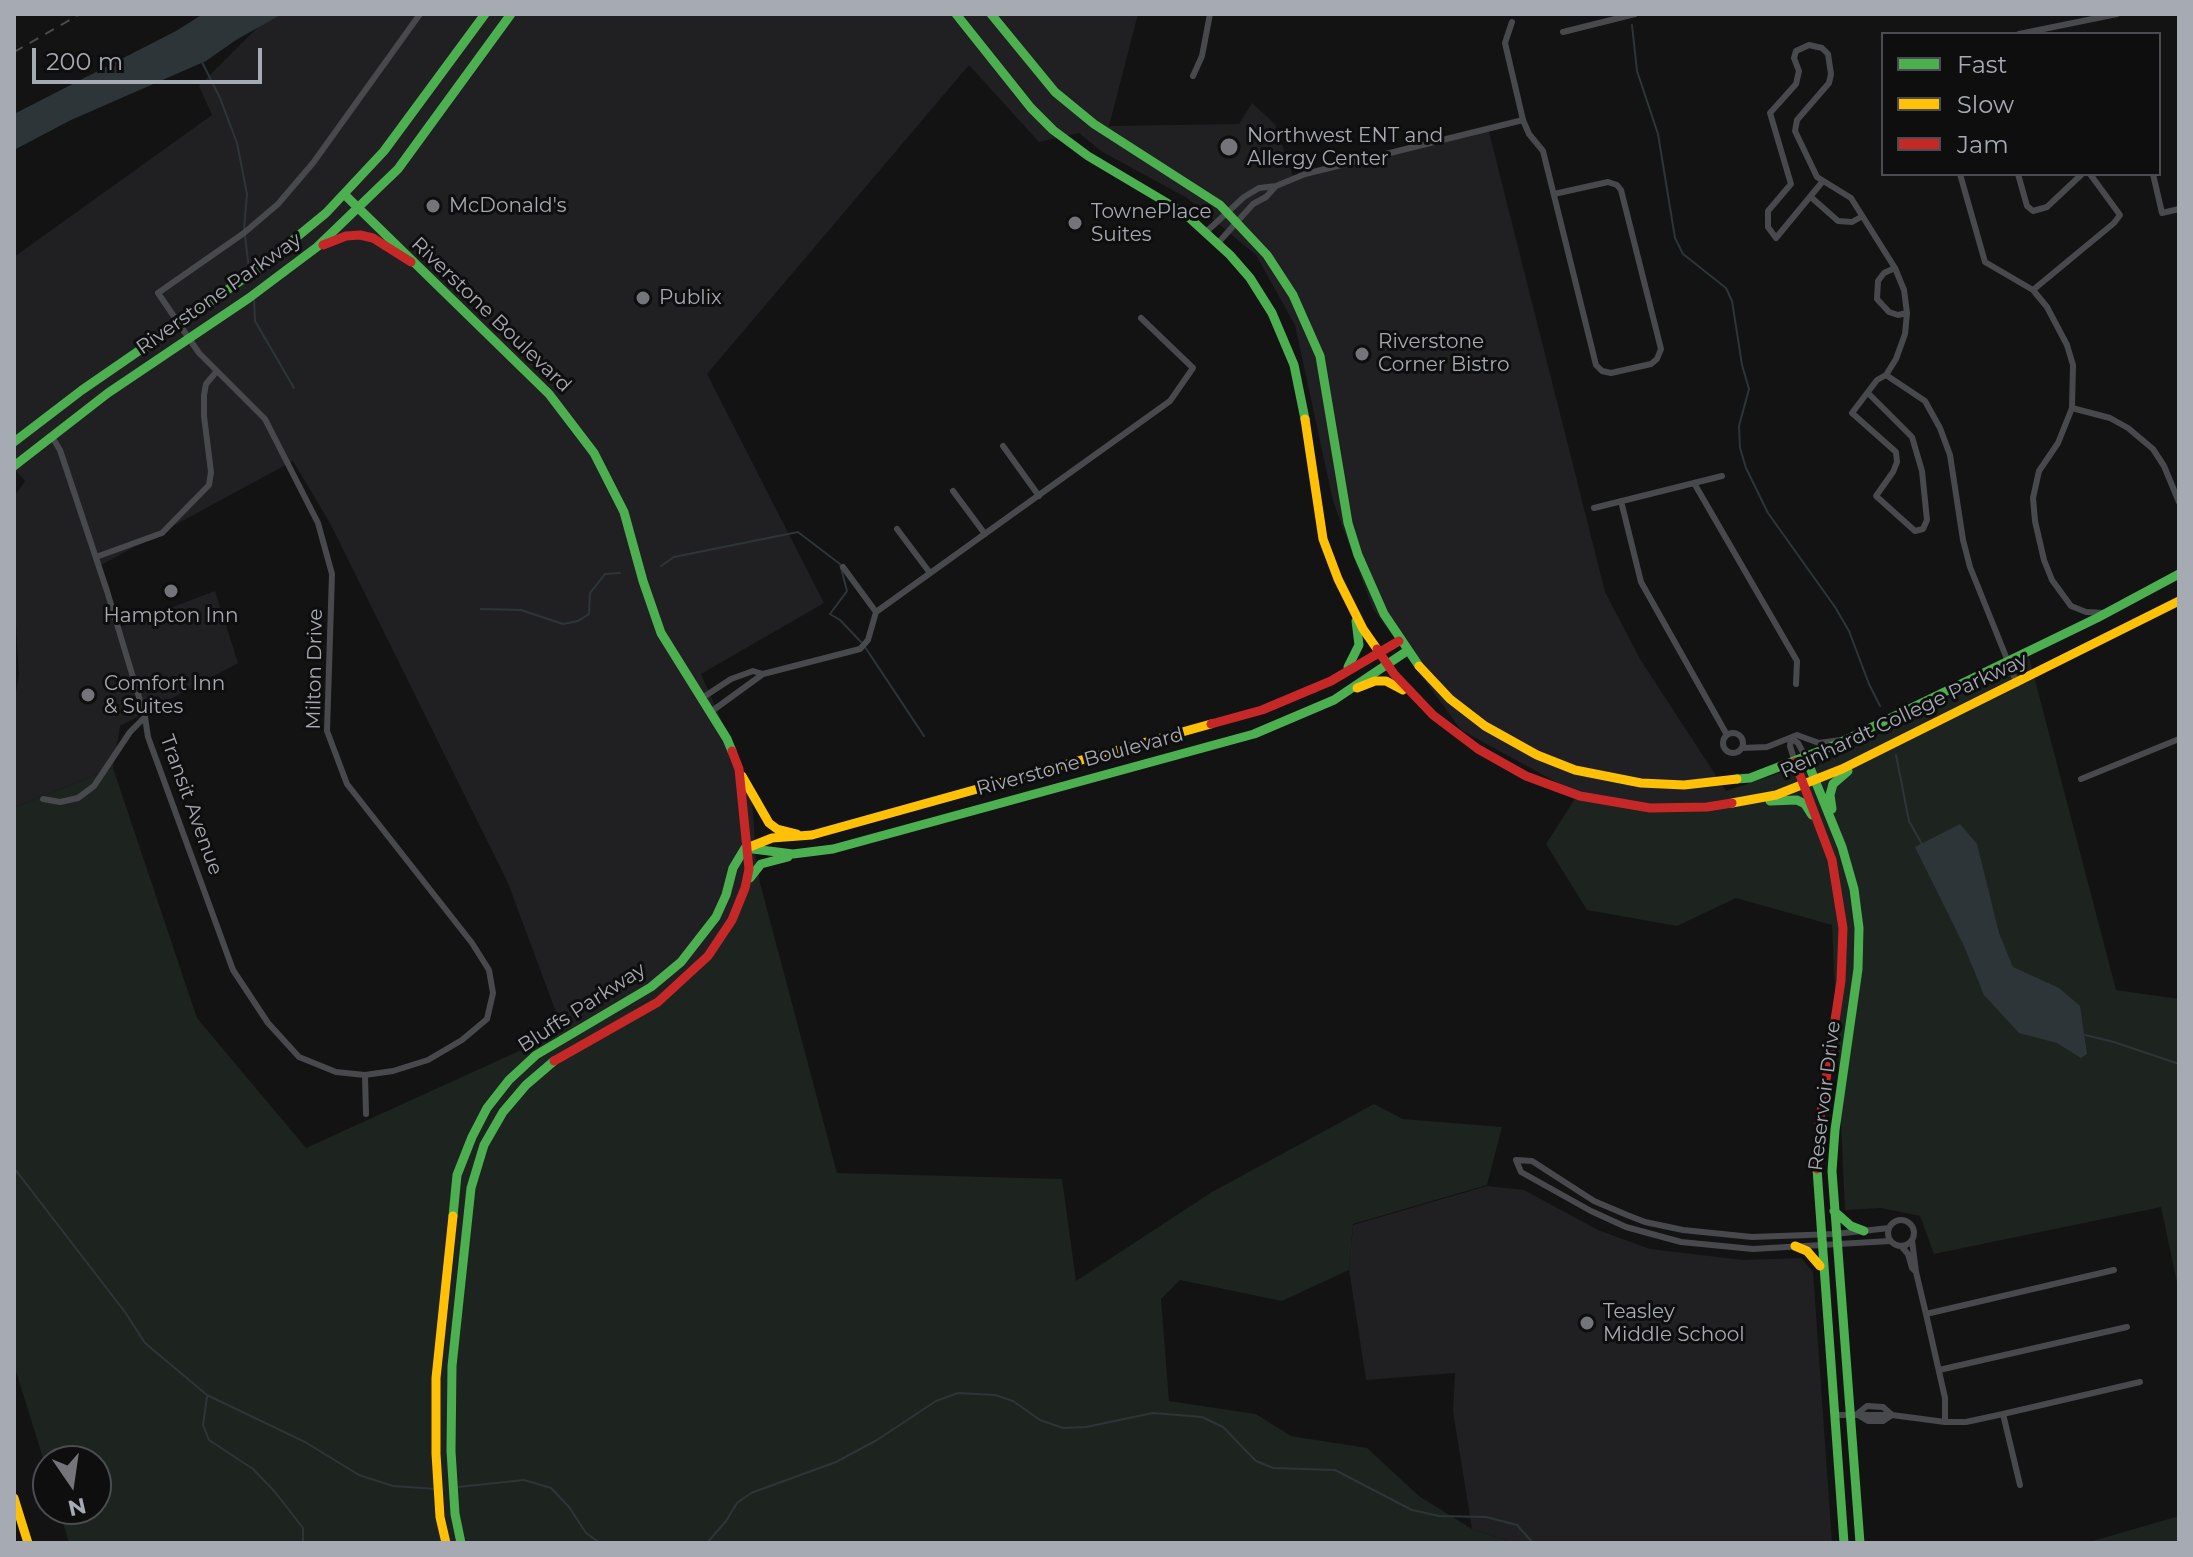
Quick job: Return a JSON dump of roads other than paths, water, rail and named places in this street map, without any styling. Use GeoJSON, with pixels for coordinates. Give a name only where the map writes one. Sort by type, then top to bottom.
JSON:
{"type":"FeatureCollection","features":[{"type":"Feature","properties":{"kind":"main road","name":"Riverstone Parkway"},"geometry":{"type":"LineString","coordinates":[[14,442],[79,392],[259,268],[306,231],[345,195],[384,151],[485,14]]}},
{"type":"Feature","properties":{"kind":"main road","name":"Riverstone Parkway"},"geometry":{"type":"LineString","coordinates":[[14,466],[114,389],[270,284],[359,209],[414,149],[511,14]]}},
{"type":"Feature","properties":{"kind":"main road","name":"Reinhardt College Parkway"},"geometry":{"type":"LineString","coordinates":[[956,14],[1023,99],[1053,130],[1088,156],[1173,206],[1218,243],[1258,290],[1289,352],[1303,406],[1323,539],[1355,614],[1386,664],[1413,695],[1454,732],[1526,776],[1608,802],[1650,808],[1735,804],[1776,795],[1816,781],[2179,601]]}},
{"type":"Feature","properties":{"kind":"main road","name":"Reinhardt College Parkway"},"geometry":{"type":"LineString","coordinates":[[991,14],[1055,92],[1094,124],[1179,176],[1226,211],[1281,274],[1313,336],[1326,383],[1353,540],[1376,600],[1399,641],[1431,682],[1468,714],[1511,742],[1575,770],[1630,782],[1684,785],[1750,778],[1850,738],[2179,574]]}},
{"type":"Feature","properties":{"kind":"main road"},"geometry":{"type":"LineString","coordinates":[[345,195],[359,209]]}},
{"type":"Feature","properties":{"kind":"main road","name":"Riverstone Boulevard"},"geometry":{"type":"LineString","coordinates":[[359,209],[549,394],[594,453],[624,512],[661,633],[712,711],[739,769],[745,812],[745,848]]}},
{"type":"Feature","properties":{"kind":"main road"},"geometry":{"type":"LineString","coordinates":[[317,247],[346,236],[360,235],[373,238],[411,262]]}},
{"type":"Feature","properties":{"kind":"main road"},"geometry":{"type":"LineString","coordinates":[[1345,673],[1359,645],[1355,614]]}},
{"type":"Feature","properties":{"kind":"main road","name":"Riverstone Boulevard"},"geometry":{"type":"LineString","coordinates":[[745,848],[772,838],[805,836],[1249,714],[1305,693],[1399,641]]}},
{"type":"Feature","properties":{"kind":"main road","name":"Riverstone Boulevard"},"geometry":{"type":"LineString","coordinates":[[745,848],[769,853],[833,849],[1254,734],[1343,694],[1407,651]]}},
{"type":"Feature","properties":{"kind":"main road"},"geometry":{"type":"LineString","coordinates":[[1343,694],[1375,681],[1386,681],[1413,695]]}},
{"type":"Feature","properties":{"kind":"main road"},"geometry":{"type":"LineString","coordinates":[[1834,824],[1830,795],[1833,784],[1867,756]]}},
{"type":"Feature","properties":{"kind":"main road","name":"Reservoir Drive"},"geometry":{"type":"LineString","coordinates":[[1806,758],[1834,824],[1854,889],[1859,942],[1857,982],[1832,1157],[1833,1210],[1853,1414],[1860,1543]]}},
{"type":"Feature","properties":{"kind":"main road","name":"Reservoir Drive"},"geometry":{"type":"LineString","coordinates":[[1795,762],[1822,831],[1838,887],[1843,944],[1841,981],[1817,1140],[1822,1269],[1844,1543]]}},
{"type":"Feature","properties":{"kind":"main road"},"geometry":{"type":"LineString","coordinates":[[739,769],[762,816],[777,829],[805,836]]}},
{"type":"Feature","properties":{"kind":"main road"},"geometry":{"type":"LineString","coordinates":[[1735,804],[1797,800],[1805,804],[1822,831]]}},
{"type":"Feature","properties":{"kind":"main road","name":"Bluffs Parkway"},"geometry":{"type":"LineString","coordinates":[[461,1543],[455,1514],[451,1451],[452,1366],[471,1188],[484,1145],[503,1112],[526,1085],[561,1055],[658,1002],[708,956],[732,920],[745,888],[749,869],[745,848]]}},
{"type":"Feature","properties":{"kind":"main road","name":"Bluffs Parkway"},"geometry":{"type":"LineString","coordinates":[[446,1543],[440,1517],[436,1454],[436,1378],[457,1175],[487,1108],[509,1080],[536,1055],[651,987],[701,940],[716,917],[733,868],[745,848]]}},
{"type":"Feature","properties":{"kind":"main road"},"geometry":{"type":"LineString","coordinates":[[745,888],[761,864],[804,853]]}},
{"type":"Feature","properties":{"kind":"main road"},"geometry":{"type":"LineString","coordinates":[[609,1011],[617,1025]]}},
{"type":"Feature","properties":{"kind":"main road"},"geometry":{"type":"LineString","coordinates":[[1833,1210],[1851,1226],[1864,1231]]}},
{"type":"Feature","properties":{"kind":"main road"},"geometry":{"type":"LineString","coordinates":[[1795,1246],[1814,1257],[1822,1269]]}},
{"type":"Feature","properties":{"kind":"main road"},"geometry":{"type":"LineString","coordinates":[[445,1290],[460,1291]]}},
{"type":"Feature","properties":{"kind":"main road"},"geometry":{"type":"LineString","coordinates":[[14,1498],[28,1543]]}},
{"type":"Feature","properties":{"kind":"street","name":"Milton Drive"},"geometry":{"type":"LineString","coordinates":[[412,1065],[428,1060],[462,1040],[487,1019],[493,993],[489,970],[472,943],[347,784],[327,731],[332,574],[318,523],[265,419],[217,371],[158,293],[237,238],[278,204],[321,152],[420,14]]}},
{"type":"Feature","properties":{"kind":"street"},"geometry":{"type":"LineString","coordinates":[[1193,76],[1202,56],[1210,14]]}},
{"type":"Feature","properties":{"kind":"street"},"geometry":{"type":"LineString","coordinates":[[1591,14],[1592,25]]}},
{"type":"Feature","properties":{"kind":"street"},"geometry":{"type":"LineString","coordinates":[[1563,32],[1635,14]]}},
{"type":"Feature","properties":{"kind":"street"},"geometry":{"type":"LineString","coordinates":[[2029,32],[2117,14]]}},
{"type":"Feature","properties":{"kind":"street"},"geometry":{"type":"LineString","coordinates":[[1512,22],[1505,43],[1523,120],[1529,134],[1543,151],[1596,365],[1602,371],[1611,373],[1651,364],[1661,349],[1621,190],[1608,182],[1554,194]]}},
{"type":"Feature","properties":{"kind":"street"},"geometry":{"type":"LineString","coordinates":[[1823,181],[1776,238],[1768,227],[1768,211],[1791,184],[1770,113],[1796,84],[1799,71],[1794,58],[1796,51],[1809,45],[1822,48],[1828,54],[1831,74],[1829,83],[1797,120],[1795,131],[1811,166],[1823,181],[1851,198],[1895,268],[1904,290],[1907,313],[1903,344],[1886,375],[1877,380],[1852,413],[1896,452],[1897,462],[1893,472],[1876,496],[1915,531],[1923,529],[1927,520],[1922,471],[1912,437],[1868,393]]}},
{"type":"Feature","properties":{"kind":"street"},"geometry":{"type":"LineString","coordinates":[[1206,232],[1226,211],[1259,188],[1523,120]]}},
{"type":"Feature","properties":{"kind":"street"},"geometry":{"type":"LineString","coordinates":[[1961,176],[1985,262],[2033,290],[2047,307],[2067,345],[2073,365],[2072,408],[2058,443],[2039,471],[2033,498],[2044,560],[2060,591],[2076,609],[2108,612]]}},
{"type":"Feature","properties":{"kind":"street"},"geometry":{"type":"LineString","coordinates":[[2019,176],[2027,206],[2033,211],[2047,207],[2080,176]]}},
{"type":"Feature","properties":{"kind":"street"},"geometry":{"type":"LineString","coordinates":[[2033,290],[2120,215],[2091,176]]}},
{"type":"Feature","properties":{"kind":"street"},"geometry":{"type":"LineString","coordinates":[[2153,176],[2162,213],[2179,209]]}},
{"type":"Feature","properties":{"kind":"street"},"geometry":{"type":"LineString","coordinates":[[1218,243],[1276,186]]}},
{"type":"Feature","properties":{"kind":"street"},"geometry":{"type":"LineString","coordinates":[[1812,198],[1838,221],[1852,222],[1861,217]]}},
{"type":"Feature","properties":{"kind":"street"},"geometry":{"type":"LineString","coordinates":[[1895,268],[1881,277],[1876,290],[1877,299],[1889,312],[1898,315],[1907,313]]}},
{"type":"Feature","properties":{"kind":"street"},"geometry":{"type":"LineString","coordinates":[[712,711],[763,674],[860,649],[868,640],[876,612],[1170,401],[1193,368],[1141,318]]}},
{"type":"Feature","properties":{"kind":"street"},"geometry":{"type":"LineString","coordinates":[[96,557],[157,536],[209,485],[211,472],[203,413],[206,384],[217,371]]}},
{"type":"Feature","properties":{"kind":"street"},"geometry":{"type":"LineString","coordinates":[[1886,375],[1925,401],[1940,428],[1950,455],[1970,567],[2017,684]]}},
{"type":"Feature","properties":{"kind":"street"},"geometry":{"type":"LineString","coordinates":[[2072,408],[2110,418],[2128,428],[2153,449],[2179,502]]}},
{"type":"Feature","properties":{"kind":"street","name":"Transit Avenue"},"geometry":{"type":"LineString","coordinates":[[51,436],[60,450],[96,557],[145,717],[148,737],[233,970],[268,1023],[299,1057],[336,1072],[365,1075],[412,1065]]}},
{"type":"Feature","properties":{"kind":"street"},"geometry":{"type":"LineString","coordinates":[[1003,446],[1039,496]]}},
{"type":"Feature","properties":{"kind":"street"},"geometry":{"type":"LineString","coordinates":[[1594,508],[1722,476]]}},
{"type":"Feature","properties":{"kind":"street"},"geometry":{"type":"LineString","coordinates":[[1694,483],[1797,661],[1796,684]]}},
{"type":"Feature","properties":{"kind":"street"},"geometry":{"type":"LineString","coordinates":[[953,491],[985,534]]}},
{"type":"Feature","properties":{"kind":"street"},"geometry":{"type":"LineString","coordinates":[[1621,501],[1641,582],[1727,735]]}},
{"type":"Feature","properties":{"kind":"street"},"geometry":{"type":"LineString","coordinates":[[897,529],[930,573]]}},
{"type":"Feature","properties":{"kind":"street"},"geometry":{"type":"LineString","coordinates":[[843,567],[876,612]]}},
{"type":"Feature","properties":{"kind":"street"},"geometry":{"type":"LineString","coordinates":[[702,698],[731,679],[753,671],[763,674]]}},
{"type":"Feature","properties":{"kind":"street"},"geometry":{"type":"LineString","coordinates":[[43,799],[60,802],[78,798],[94,786],[130,732],[145,717]]}},
{"type":"Feature","properties":{"kind":"street"},"geometry":{"type":"LineString","coordinates":[[1742,748],[1744,744],[1740,735],[1731,733],[1723,742],[1726,751],[1735,753],[1742,748],[1757,749],[1803,735],[1819,743],[1850,738]]}},
{"type":"Feature","properties":{"kind":"street"},"geometry":{"type":"LineString","coordinates":[[1791,738],[1795,762]]}},
{"type":"Feature","properties":{"kind":"street"},"geometry":{"type":"LineString","coordinates":[[1791,738],[1798,743],[1806,758]]}},
{"type":"Feature","properties":{"kind":"street"},"geometry":{"type":"LineString","coordinates":[[2081,779],[2179,739]]}},
{"type":"Feature","properties":{"kind":"street"},"geometry":{"type":"LineString","coordinates":[[365,1075],[366,1114]]}},
{"type":"Feature","properties":{"kind":"street"},"geometry":{"type":"LineString","coordinates":[[1820,1239],[1795,1246],[1740,1249],[1681,1242],[1644,1232],[1591,1211],[1521,1172],[1516,1160],[1532,1161],[1594,1201],[1645,1222],[1683,1230],[1752,1237],[1890,1241],[1908,1254],[1916,1272]]}},
{"type":"Feature","properties":{"kind":"street"},"geometry":{"type":"LineString","coordinates":[[1836,1238],[1889,1228],[1895,1222],[1907,1222],[1913,1228],[1916,1272],[1945,1398],[1945,1422]]}},
{"type":"Feature","properties":{"kind":"street"},"geometry":{"type":"LineString","coordinates":[[1889,1228],[1890,1241]]}},
{"type":"Feature","properties":{"kind":"street"},"geometry":{"type":"LineString","coordinates":[[1901,1246],[1912,1240]]}},
{"type":"Feature","properties":{"kind":"street"},"geometry":{"type":"LineString","coordinates":[[1926,1314],[2114,1270]]}},
{"type":"Feature","properties":{"kind":"street"},"geometry":{"type":"LineString","coordinates":[[1939,1370],[2127,1327]]}},
{"type":"Feature","properties":{"kind":"street"},"geometry":{"type":"LineString","coordinates":[[1834,1415],[1853,1414],[1867,1406],[1883,1407],[1892,1415],[1966,1422],[2140,1382]]}},
{"type":"Feature","properties":{"kind":"street"},"geometry":{"type":"LineString","coordinates":[[1853,1414],[1868,1421],[1883,1421],[1892,1415]]}},
{"type":"Feature","properties":{"kind":"street"},"geometry":{"type":"LineString","coordinates":[[2003,1414],[2020,1485]]}},
{"type":"Feature","properties":{"kind":"waterway"},"geometry":{"type":"LineString","coordinates":[[1632,25],[1637,71],[1658,134],[1675,238],[1683,254],[1726,288],[1732,301],[1749,389],[1739,426],[1740,448],[1746,468],[1768,513],[1849,631],[1880,706]]}},
{"type":"Feature","properties":{"kind":"waterway"},"geometry":{"type":"LineString","coordinates":[[202,62],[237,143],[247,194],[244,230]]}},
{"type":"Feature","properties":{"kind":"waterway"},"geometry":{"type":"LineString","coordinates":[[245,236],[249,269]]}},
{"type":"Feature","properties":{"kind":"waterway"},"geometry":{"type":"LineString","coordinates":[[254,299],[255,321],[294,388]]}},
{"type":"Feature","properties":{"kind":"waterway"},"geometry":{"type":"LineString","coordinates":[[661,566],[674,557],[798,532],[840,564],[847,591],[830,614],[861,642]]}},
{"type":"Feature","properties":{"kind":"waterway"},"geometry":{"type":"LineString","coordinates":[[481,609],[521,610],[563,624],[578,621],[589,614],[590,593],[605,574],[620,573]]}},
{"type":"Feature","properties":{"kind":"waterway"},"geometry":{"type":"LineString","coordinates":[[865,647],[924,736]]}},
{"type":"Feature","properties":{"kind":"waterway"},"geometry":{"type":"LineString","coordinates":[[1896,755],[1909,821],[1923,846]]}},
{"type":"Feature","properties":{"kind":"waterway"},"geometry":{"type":"LineString","coordinates":[[2085,1035],[2179,1064]]}},
{"type":"Feature","properties":{"kind":"waterway"},"geometry":{"type":"LineString","coordinates":[[14,1168],[125,1312],[145,1343],[207,1395],[305,1442],[359,1475],[393,1486],[436,1489]]}},
{"type":"Feature","properties":{"kind":"waterway"},"geometry":{"type":"LineString","coordinates":[[707,1543],[737,1503],[751,1493],[836,1462],[877,1440],[936,1401],[958,1393],[995,1395],[1013,1401],[1040,1420],[1063,1428],[1086,1427],[1153,1413],[1202,1417],[1223,1427],[1256,1461],[1273,1468],[1335,1470],[1412,1510],[1439,1516],[1486,1517],[1517,1525],[1533,1543]]}},
{"type":"Feature","properties":{"kind":"waterway"},"geometry":{"type":"LineString","coordinates":[[207,1397],[203,1425],[209,1440],[253,1469],[275,1492],[303,1528],[303,1543]]}},
{"type":"Feature","properties":{"kind":"waterway"},"geometry":{"type":"LineString","coordinates":[[458,1487],[524,1480],[551,1488],[569,1507],[586,1533],[600,1543]]}},
{"type":"Feature","properties":{"kind":"railway"},"geometry":{"type":"LineString","coordinates":[[14,52],[80,14]]}},
{"type":"Feature","properties":{"kind":"place","name":"Northwest ENT and Allergy Center"},"geometry":{"type":"Point","coordinates":[1229,147]}},
{"type":"Feature","properties":{"kind":"place","name":"McDonald's"},"geometry":{"type":"Point","coordinates":[433,206]}},
{"type":"Feature","properties":{"kind":"place","name":"TownePlace Suites"},"geometry":{"type":"Point","coordinates":[1075,223]}},
{"type":"Feature","properties":{"kind":"place","name":"Publix"},"geometry":{"type":"Point","coordinates":[643,298]}},
{"type":"Feature","properties":{"kind":"place","name":"Riverstone Corner Bistro"},"geometry":{"type":"Point","coordinates":[1362,354]}},
{"type":"Feature","properties":{"kind":"place","name":"Hampton Inn"},"geometry":{"type":"Point","coordinates":[171,591]}},
{"type":"Feature","properties":{"kind":"place","name":"Comfort Inn & Suites"},"geometry":{"type":"Point","coordinates":[88,695]}},
{"type":"Feature","properties":{"kind":"place","name":"Teasley Middle School"},"geometry":{"type":"Point","coordinates":[1587,1323]}}]}
